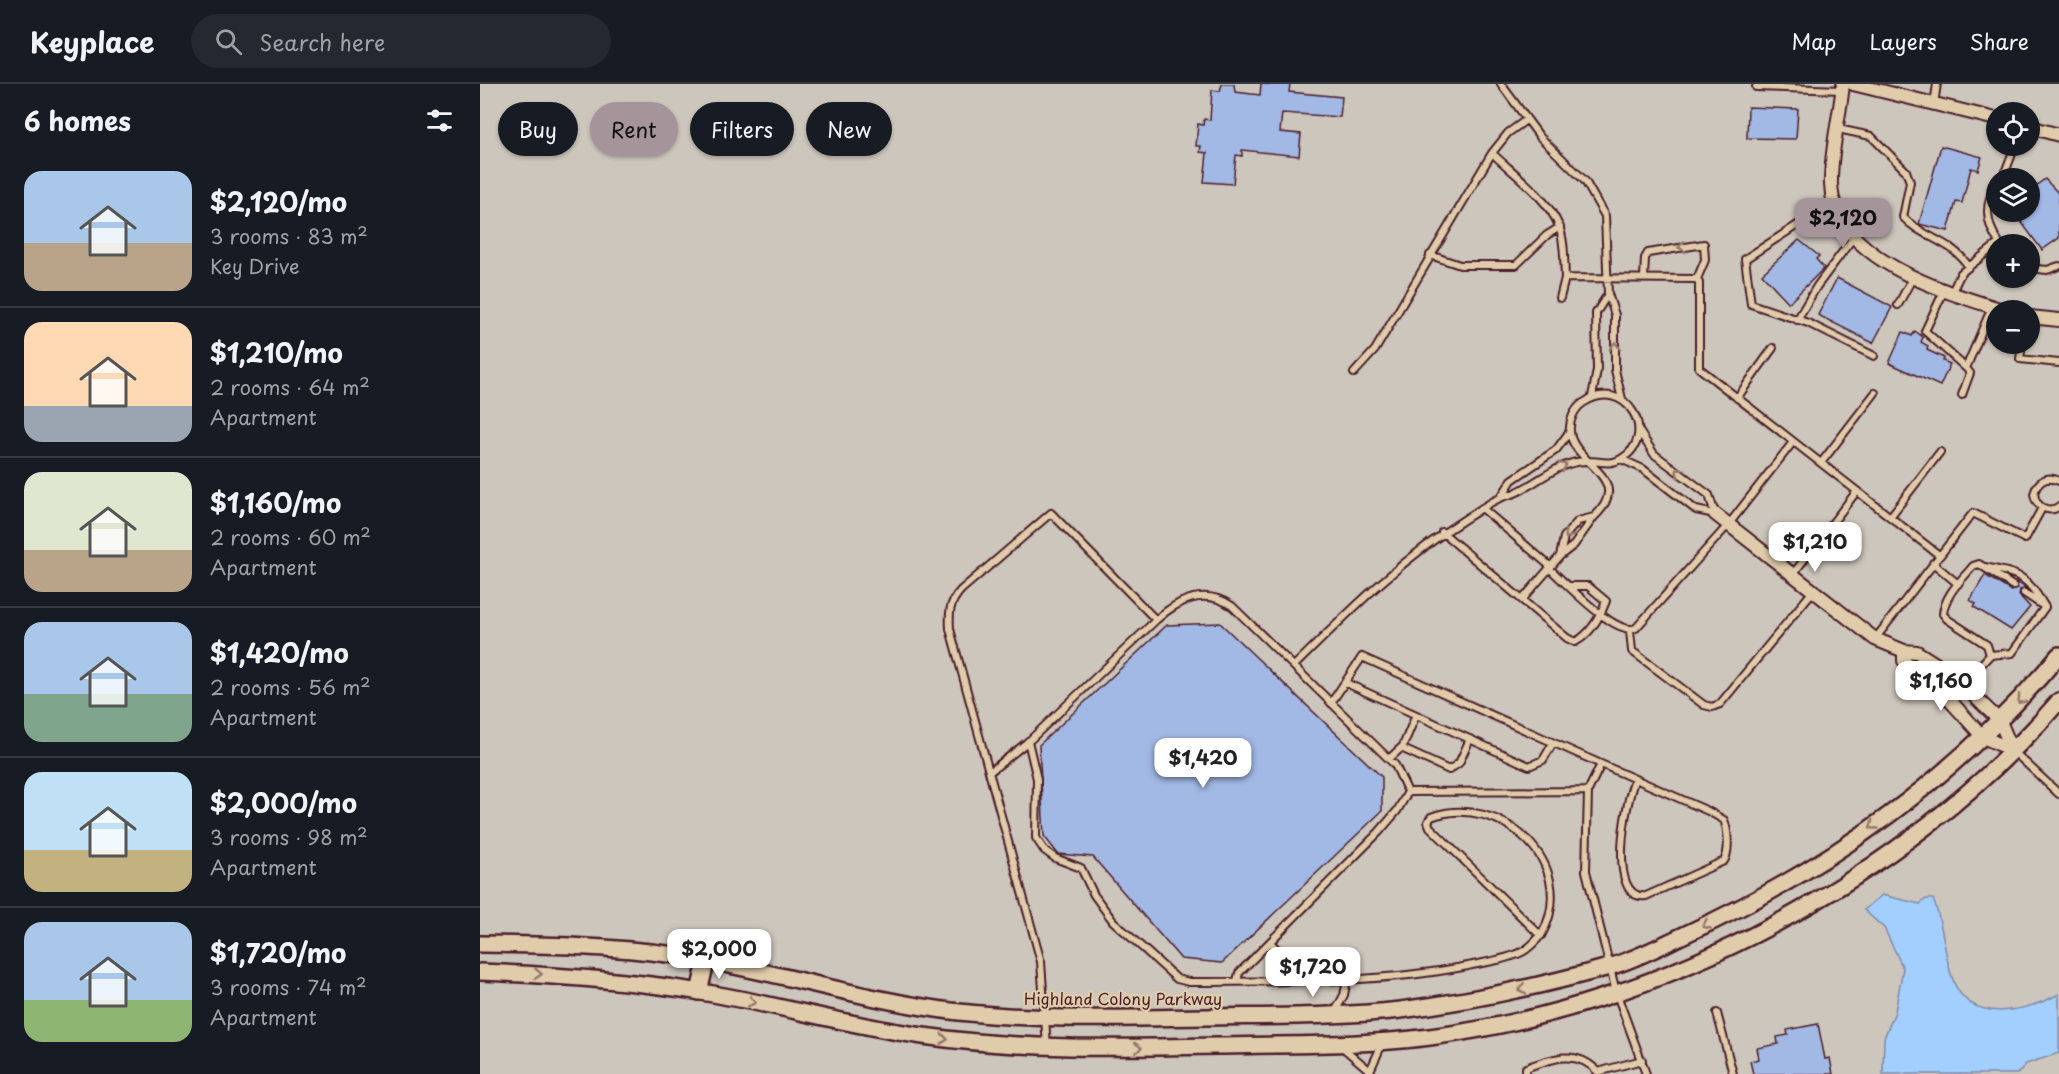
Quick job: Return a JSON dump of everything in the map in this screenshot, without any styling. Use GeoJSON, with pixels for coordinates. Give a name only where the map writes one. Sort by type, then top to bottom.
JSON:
{"type":"FeatureCollection","features":[{"type":"Feature","properties":{"kind":"street"},"geometry":{"type":"LineString","coordinates":[[1986,117],[1846,86],[1831,185],[1834,207],[1853,238],[1874,254],[1947,293],[1986,305]]}},
{"type":"Feature","properties":{"kind":"street"},"geometry":{"type":"LineString","coordinates":[[2040,130],[2059,135]]}},
{"type":"Feature","properties":{"kind":"street"},"geometry":{"type":"LineString","coordinates":[[2040,318],[2059,320]]}},
{"type":"Feature","properties":{"kind":"street"},"geometry":{"type":"LineString","coordinates":[[1715,513],[1875,639],[1904,651],[1917,652],[1950,673],[2000,722],[2012,750]]}},
{"type":"Feature","properties":{"kind":"street"},"geometry":{"type":"LineString","coordinates":[[1904,651],[1904,661],[1945,695],[1983,737],[2012,750]]}},
{"type":"Feature","properties":{"kind":"street","name":"Highland Colony Parkway"},"geometry":{"type":"LineString","coordinates":[[480,944],[585,947],[676,956],[901,1003],[956,1011],[1047,1019],[1326,1015],[1400,1010],[1516,991],[1610,966],[1719,919],[1825,861],[1911,799],[1983,737],[2000,722],[2059,655]]}},
{"type":"Feature","properties":{"kind":"street"},"geometry":{"type":"LineString","coordinates":[[480,972],[586,976],[699,992],[920,1036],[1009,1046],[1114,1049],[1338,1044],[1431,1036],[1525,1018],[1616,992],[1694,964],[1771,927],[1843,886],[1914,835],[1975,785],[2059,701]]}},
{"type":"Feature","properties":{"kind":"street"},"geometry":{"type":"LineString","coordinates":[[699,992],[706,962]]}},
{"type":"Feature","properties":{"kind":"lane"},"geometry":{"type":"LineString","coordinates":[[1501,84],[1526,120],[1585,180],[1605,216],[1608,294],[1615,315],[1615,370],[1622,399],[1635,414],[1639,431],[1654,454],[1709,495],[1715,513],[1696,510],[1643,469],[1622,459]]}},
{"type":"Feature","properties":{"kind":"lane"},"geometry":{"type":"LineString","coordinates":[[1934,104],[1937,84]]}},
{"type":"Feature","properties":{"kind":"lane"},"geometry":{"type":"LineString","coordinates":[[1756,87],[1846,86]]}},
{"type":"Feature","properties":{"kind":"lane"},"geometry":{"type":"LineString","coordinates":[[1354,373],[1375,350],[1492,153],[1508,134],[1526,120]]}},
{"type":"Feature","properties":{"kind":"lane"},"geometry":{"type":"LineString","coordinates":[[1838,129],[1871,136],[1906,171],[1910,182],[1903,217],[1911,226],[1957,250],[1968,266]]}},
{"type":"Feature","properties":{"kind":"lane"},"geometry":{"type":"LineString","coordinates":[[1492,153],[1552,212],[1560,227],[1565,278],[1560,298]]}},
{"type":"Feature","properties":{"kind":"lane"},"geometry":{"type":"LineString","coordinates":[[1834,207],[1799,224],[1745,259],[1751,304],[1797,320],[1874,356]]}},
{"type":"Feature","properties":{"kind":"lane"},"geometry":{"type":"LineString","coordinates":[[1430,255],[1460,265],[1516,266],[1547,235],[1560,227]]}},
{"type":"Feature","properties":{"kind":"lane"},"geometry":{"type":"LineString","coordinates":[[1797,320],[1817,286],[1853,238]]}},
{"type":"Feature","properties":{"kind":"lane"},"geometry":{"type":"LineString","coordinates":[[1644,278],[1645,258],[1648,253],[1704,244],[1705,260],[1696,279]]}},
{"type":"Feature","properties":{"kind":"lane"},"geometry":{"type":"LineString","coordinates":[[1962,395],[1970,374],[1925,331],[1961,273],[1986,254]]}},
{"type":"Feature","properties":{"kind":"lane"},"geometry":{"type":"LineString","coordinates":[[2040,269],[2048,270],[2059,266]]}},
{"type":"Feature","properties":{"kind":"lane"},"geometry":{"type":"LineString","coordinates":[[1898,305],[1914,276]]}},
{"type":"Feature","properties":{"kind":"lane"},"geometry":{"type":"LineString","coordinates":[[1565,278],[1696,279]]}},
{"type":"Feature","properties":{"kind":"lane"},"geometry":{"type":"LineString","coordinates":[[1696,279],[1699,283],[1698,368],[1939,555]]}},
{"type":"Feature","properties":{"kind":"lane"},"geometry":{"type":"LineString","coordinates":[[1592,397],[1597,370],[1596,313],[1608,294]]}},
{"type":"Feature","properties":{"kind":"lane"},"geometry":{"type":"LineString","coordinates":[[1966,368],[1986,330]]}},
{"type":"Feature","properties":{"kind":"lane"},"geometry":{"type":"LineString","coordinates":[[1737,398],[1773,348]]}},
{"type":"Feature","properties":{"kind":"lane"},"geometry":{"type":"LineString","coordinates":[[2021,354],[2020,359],[2059,363]]}},
{"type":"Feature","properties":{"kind":"lane"},"geometry":{"type":"LineString","coordinates":[[1821,463],[1875,393]]}},
{"type":"Feature","properties":{"kind":"lane"},"geometry":{"type":"LineString","coordinates":[[1500,497],[1512,480],[1556,450],[1570,431],[1572,417],[1579,405],[1592,397],[1609,395],[1622,399]]}},
{"type":"Feature","properties":{"kind":"lane"},"geometry":{"type":"LineString","coordinates":[[1522,600],[1602,510],[1607,489],[1590,460],[1578,451],[1570,431]]}},
{"type":"Feature","properties":{"kind":"lane"},"geometry":{"type":"LineString","coordinates":[[1294,666],[1381,581],[1442,532],[1500,497],[1516,493],[1568,462],[1590,460],[1606,463],[1622,459],[1634,447],[1639,431]]}},
{"type":"Feature","properties":{"kind":"lane"},"geometry":{"type":"LineString","coordinates":[[1630,631],[1642,622],[1729,524],[1793,442]]}},
{"type":"Feature","properties":{"kind":"lane"},"geometry":{"type":"LineString","coordinates":[[1890,517],[1940,452]]}},
{"type":"Feature","properties":{"kind":"lane"},"geometry":{"type":"LineString","coordinates":[[2059,480],[2044,479],[2035,488],[2035,500],[2042,508],[2048,510],[2059,507]]}},
{"type":"Feature","properties":{"kind":"lane"},"geometry":{"type":"LineString","coordinates":[[1793,574],[1857,491]]}},
{"type":"Feature","properties":{"kind":"lane"},"geometry":{"type":"LineString","coordinates":[[1482,508],[1615,626],[1630,631]]}},
{"type":"Feature","properties":{"kind":"lane"},"geometry":{"type":"LineString","coordinates":[[1875,639],[1973,513],[2025,539],[2042,508]]}},
{"type":"Feature","properties":{"kind":"lane"},"geometry":{"type":"LineString","coordinates":[[1047,1047],[1047,1019],[1041,963],[991,771],[950,630],[952,600],[1051,513],[1156,620]]}},
{"type":"Feature","properties":{"kind":"lane"},"geometry":{"type":"LineString","coordinates":[[1560,556],[1564,537],[1578,521],[1594,517]]}},
{"type":"Feature","properties":{"kind":"lane"},"geometry":{"type":"LineString","coordinates":[[1442,532],[1567,638],[1575,642],[1584,638],[1601,614],[1606,602],[1588,586],[1569,586]]}},
{"type":"Feature","properties":{"kind":"lane"},"geometry":{"type":"LineString","coordinates":[[1933,564],[1958,584]]}},
{"type":"Feature","properties":{"kind":"lane"},"geometry":{"type":"LineString","coordinates":[[1990,656],[1987,645],[1943,614],[1947,598],[1973,566],[1979,564],[2013,586]]}},
{"type":"Feature","properties":{"kind":"lane"},"geometry":{"type":"LineString","coordinates":[[1985,567],[2017,574],[2032,584],[2045,607]]}},
{"type":"Feature","properties":{"kind":"lane"},"geometry":{"type":"LineString","coordinates":[[1630,631],[1632,651],[1704,705],[1712,707],[1720,704],[1814,591]]}},
{"type":"Feature","properties":{"kind":"lane"},"geometry":{"type":"LineString","coordinates":[[2024,593],[2045,607]]}},
{"type":"Feature","properties":{"kind":"lane"},"geometry":{"type":"LineString","coordinates":[[991,771],[1028,741],[1172,605],[1187,598],[1203,597],[1224,601],[1242,614],[1389,759],[1399,771],[1408,792]]}},
{"type":"Feature","properties":{"kind":"lane"},"geometry":{"type":"LineString","coordinates":[[1968,690],[1977,669],[1990,656],[2012,653],[2045,607]]}},
{"type":"Feature","properties":{"kind":"lane"},"geometry":{"type":"LineString","coordinates":[[1331,703],[1362,657],[1635,779],[1724,820],[1727,854],[1724,861],[1646,896],[1630,892],[1625,880],[1623,831],[1627,803],[1635,779]]}},
{"type":"Feature","properties":{"kind":"lane"},"geometry":{"type":"LineString","coordinates":[[1346,683],[1529,765],[1543,760],[1553,743]]}},
{"type":"Feature","properties":{"kind":"lane"},"geometry":{"type":"LineString","coordinates":[[1389,759],[1401,748],[1416,715]]}},
{"type":"Feature","properties":{"kind":"lane"},"geometry":{"type":"LineString","coordinates":[[1401,748],[1443,768],[1454,769],[1460,763],[1470,739]]}},
{"type":"Feature","properties":{"kind":"lane"},"geometry":{"type":"LineString","coordinates":[[1028,741],[1037,779],[1035,831],[1044,850],[1055,858],[1081,868],[1094,895],[1113,921],[1172,976],[1189,982],[1347,980],[1444,971],[1522,952],[1541,936],[1549,917],[1551,895],[1545,862],[1534,844],[1509,826],[1489,817],[1461,812],[1431,817],[1428,822],[1430,827],[1541,936]]}},
{"type":"Feature","properties":{"kind":"lane"},"geometry":{"type":"LineString","coordinates":[[2012,750],[2059,794]]}},
{"type":"Feature","properties":{"kind":"lane"},"geometry":{"type":"LineString","coordinates":[[1600,764],[1588,791],[1586,871],[1616,992],[1646,1074]]}},
{"type":"Feature","properties":{"kind":"lane"},"geometry":{"type":"LineString","coordinates":[[1408,792],[1588,791]]}},
{"type":"Feature","properties":{"kind":"lane"},"geometry":{"type":"LineString","coordinates":[[1237,981],[1239,973],[1378,833],[1397,812],[1408,792]]}},
{"type":"Feature","properties":{"kind":"lane"},"geometry":{"type":"LineString","coordinates":[[1270,942],[1292,965],[1297,981]]}},
{"type":"Feature","properties":{"kind":"lane"},"geometry":{"type":"LineString","coordinates":[[1326,1015],[1335,1012],[1340,1004],[1347,980]]}},
{"type":"Feature","properties":{"kind":"lane"},"geometry":{"type":"LineString","coordinates":[[1717,1013],[1733,1074]]}},
{"type":"Feature","properties":{"kind":"lane"},"geometry":{"type":"LineString","coordinates":[[1338,1044],[1369,1072],[1384,1040]]}},
{"type":"Feature","properties":{"kind":"lane"},"geometry":{"type":"LineString","coordinates":[[1526,1074],[1526,1068],[1534,1065],[1577,1057],[1588,1061],[1598,1073],[1642,1059]]}},
{"type":"Feature","properties":{"kind":"water"},"geometry":{"type":"Polygon","coordinates":[[[1882,895],[1920,904],[1926,899],[1933,899],[1953,980],[1961,995],[1972,1004],[2000,1011],[2031,1005],[2059,994],[2059,1053],[2026,1064],[2017,1074],[1883,1074],[1884,1038],[1895,1012],[1903,968],[1884,928],[1864,910],[1882,895]]]}},
{"type":"Feature","properties":{"kind":"building"},"geometry":{"type":"Polygon","coordinates":[[[1222,84],[1234,84],[1235,92],[1260,95],[1261,84],[1290,84],[1289,92],[1342,97],[1340,117],[1282,113],[1280,132],[1301,134],[1299,156],[1242,150],[1242,156],[1236,155],[1233,184],[1204,182],[1207,153],[1200,152],[1201,146],[1196,146],[1198,124],[1203,125],[1204,119],[1210,120],[1212,90],[1220,91],[1222,84]]]}},
{"type":"Feature","properties":{"kind":"building"},"geometry":{"type":"Polygon","coordinates":[[[1748,107],[1798,109],[1796,139],[1747,138],[1748,107]]]}},
{"type":"Feature","properties":{"kind":"building"},"geometry":{"type":"Polygon","coordinates":[[[1941,146],[1982,157],[1978,170],[1971,168],[1962,203],[1956,202],[1948,231],[1919,224],[1941,146]]]}},
{"type":"Feature","properties":{"kind":"building"},"geometry":{"type":"Polygon","coordinates":[[[2045,179],[2059,194],[2059,238],[2042,250],[2040,234],[2030,234],[2021,222],[2040,222],[2040,183],[2045,179]]]}},
{"type":"Feature","properties":{"kind":"building"},"geometry":{"type":"Polygon","coordinates":[[[1799,240],[1819,256],[1816,259],[1824,268],[1789,303],[1762,274],[1799,240]]]}},
{"type":"Feature","properties":{"kind":"building"},"geometry":{"type":"Polygon","coordinates":[[[1837,278],[1892,307],[1873,343],[1818,315],[1837,278]]]}},
{"type":"Feature","properties":{"kind":"building"},"geometry":{"type":"Polygon","coordinates":[[[1915,331],[1923,337],[1921,342],[1928,346],[1927,350],[1944,358],[1943,361],[1950,364],[1940,386],[1889,363],[1903,332],[1912,336],[1915,331]]]}},
{"type":"Feature","properties":{"kind":"building"},"geometry":{"type":"Polygon","coordinates":[[[1985,575],[2011,591],[2018,588],[2016,581],[2025,588],[2020,590],[2019,595],[2030,607],[2011,630],[1974,607],[1976,604],[1970,600],[1985,575]]]}},
{"type":"Feature","properties":{"kind":"building"},"geometry":{"type":"Polygon","coordinates":[[[1220,623],[1382,777],[1382,811],[1222,963],[1181,959],[1093,857],[1058,854],[1044,836],[1039,745],[1167,625],[1220,623]]]}},
{"type":"Feature","properties":{"kind":"building"},"geometry":{"type":"Polygon","coordinates":[[[1818,1024],[1825,1059],[1830,1058],[1833,1074],[1753,1074],[1750,1061],[1759,1059],[1757,1048],[1778,1044],[1777,1037],[1788,1035],[1787,1030],[1818,1024]]]}}]}
